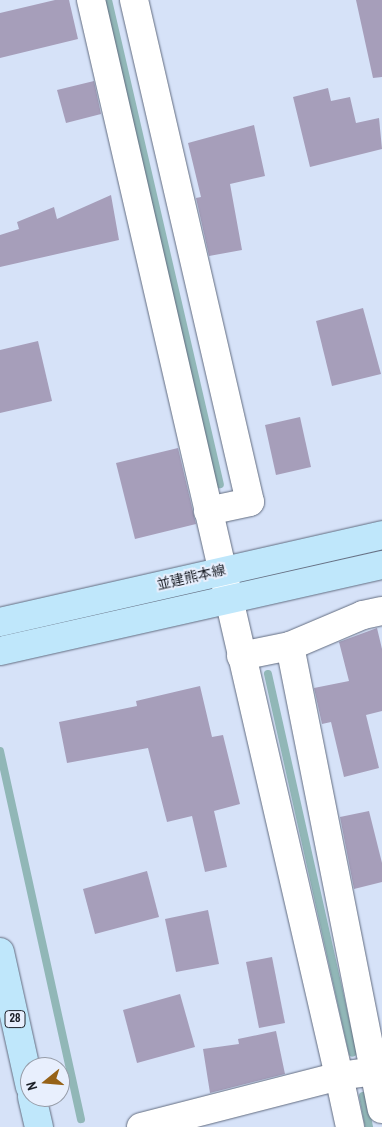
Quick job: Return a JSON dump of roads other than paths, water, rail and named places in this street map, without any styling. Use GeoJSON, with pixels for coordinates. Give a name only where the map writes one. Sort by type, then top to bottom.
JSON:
{"type":"FeatureCollection","features":[{"type":"Feature","properties":{"kind":"main road","name":"並建熊本線"},"geometry":{"type":"LineString","coordinates":[[0,622],[222,569],[382,535]]}},
{"type":"Feature","properties":{"kind":"main road"},"geometry":{"type":"LineString","coordinates":[[0,651],[228,598],[382,565]]}},
{"type":"Feature","properties":{"kind":"main road","name":"28"},"geometry":{"type":"LineString","coordinates":[[0,952],[23,1057]]}},
{"type":"Feature","properties":{"kind":"main road"},"geometry":{"type":"LineString","coordinates":[[34,1107],[39,1127]]}},
{"type":"Feature","properties":{"kind":"street"},"geometry":{"type":"LineString","coordinates":[[91,0],[350,1127]]}},
{"type":"Feature","properties":{"kind":"street"},"geometry":{"type":"LineString","coordinates":[[134,0],[250,502],[208,511]]}},
{"type":"Feature","properties":{"kind":"street"},"geometry":{"type":"LineString","coordinates":[[241,656],[290,646],[363,615],[382,611]]}},
{"type":"Feature","properties":{"kind":"street"},"geometry":{"type":"LineString","coordinates":[[290,646],[378,1071],[382,1108]]}},
{"type":"Feature","properties":{"kind":"street"},"geometry":{"type":"LineString","coordinates":[[140,1127],[339,1076],[378,1071]]}},
{"type":"Feature","properties":{"kind":"waterway"},"geometry":{"type":"LineString","coordinates":[[108,0],[220,484]]}},
{"type":"Feature","properties":{"kind":"waterway"},"geometry":{"type":"LineString","coordinates":[[268,674],[353,1053]]}},
{"type":"Feature","properties":{"kind":"waterway"},"geometry":{"type":"LineString","coordinates":[[0,751],[81,1119]]}},
{"type":"Feature","properties":{"kind":"waterway"},"geometry":{"type":"LineString","coordinates":[[363,1096],[369,1127]]}}]}
